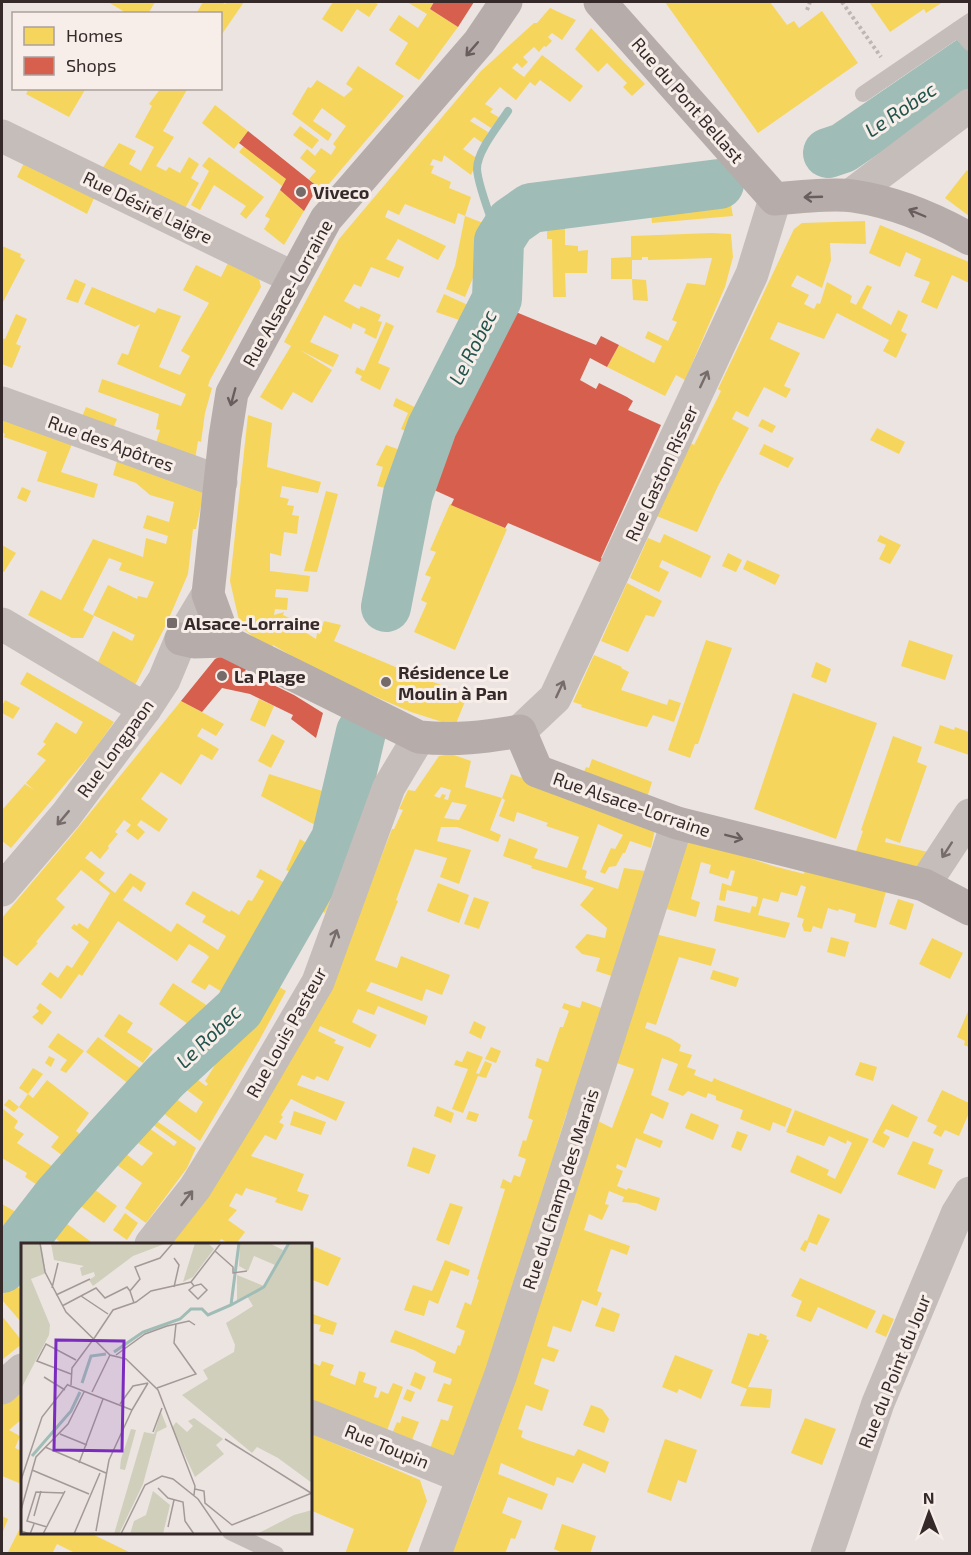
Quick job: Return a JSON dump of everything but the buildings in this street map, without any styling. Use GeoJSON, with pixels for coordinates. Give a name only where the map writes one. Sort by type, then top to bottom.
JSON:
{"type":"FeatureCollection","features":[{"type":"Feature","properties":{"kind":"main road","name":"Rue Alsace-Lorraine"},"geometry":{"type":"LineString","coordinates":[[225,641],[208,594],[232,393],[326,219],[478,42],[506,2]]}},
{"type":"Feature","properties":{"kind":"main road","name":"Rue du Pont Bellast"},"geometry":{"type":"LineString","coordinates":[[600,2],[775,199]]}},
{"type":"Feature","properties":{"kind":"main road"},"geometry":{"type":"LineString","coordinates":[[775,199],[851,195],[907,208],[969,239]]}},
{"type":"Feature","properties":{"kind":"main road"},"geometry":{"type":"LineString","coordinates":[[181,639],[194,642],[225,641],[419,737],[446,740],[489,737],[520,731]]}},
{"type":"Feature","properties":{"kind":"main road","name":"Rue Alsace-Lorraine"},"geometry":{"type":"LineString","coordinates":[[520,731],[537,771],[677,823],[924,885],[969,909]]}},
{"type":"Feature","properties":{"kind":"street"},"geometry":{"type":"LineString","coordinates":[[851,195],[969,105]]}},
{"type":"Feature","properties":{"kind":"street","name":"Rue Désiré Laigre"},"geometry":{"type":"LineString","coordinates":[[2,136],[294,278]]}},
{"type":"Feature","properties":{"kind":"street","name":"Rue Gaston Risser"},"geometry":{"type":"LineString","coordinates":[[520,731],[555,698],[752,274],[775,199]]}},
{"type":"Feature","properties":{"kind":"street","name":"Rue des Apôtres"},"geometry":{"type":"LineString","coordinates":[[2,403],[221,482]]}},
{"type":"Feature","properties":{"kind":"street","name":"Rue Longpaon"},"geometry":{"type":"LineString","coordinates":[[2,890],[66,815],[144,709],[164,680],[181,639],[208,594]]}},
{"type":"Feature","properties":{"kind":"street"},"geometry":{"type":"LineString","coordinates":[[2,624],[144,709]]}},
{"type":"Feature","properties":{"kind":"street","name":"Rue Louis Pasteur"},"geometry":{"type":"LineString","coordinates":[[153,1243],[195,1188],[318,982],[389,787],[419,737]]}},
{"type":"Feature","properties":{"kind":"street"},"geometry":{"type":"LineString","coordinates":[[924,885],[969,815]]}},
{"type":"Feature","properties":{"kind":"street","name":"Rue du Champ des Marais"},"geometry":{"type":"LineString","coordinates":[[435,1554],[501,1374],[677,823]]}},
{"type":"Feature","properties":{"kind":"street","name":"Rue du Point du Jour"},"geometry":{"type":"LineString","coordinates":[[827,1554],[878,1403],[957,1214],[969,1193]]}},
{"type":"Feature","properties":{"kind":"street"},"geometry":{"type":"LineString","coordinates":[[2,1388],[21,1371]]}},
{"type":"Feature","properties":{"kind":"street","name":"Rue Toupin"},"geometry":{"type":"LineString","coordinates":[[312,1417],[463,1477]]}},
{"type":"Feature","properties":{"kind":"lane"},"geometry":{"type":"LineString","coordinates":[[863,94],[964,25],[969,43]]}},
{"type":"Feature","properties":{"kind":"lane"},"geometry":{"type":"LineString","coordinates":[[232,1534],[276,1554]]}},
{"type":"Feature","properties":{"kind":"path"},"geometry":{"type":"LineString","coordinates":[[807,10],[810,2]]}},
{"type":"Feature","properties":{"kind":"path"},"geometry":{"type":"LineString","coordinates":[[842,2],[893,74]]}},
{"type":"Feature","properties":{"kind":"waterway","name":"Le Robec"},"geometry":{"type":"LineString","coordinates":[[828,153],[843,148],[970,61]]}},
{"type":"Feature","properties":{"kind":"waterway"},"geometry":{"type":"LineString","coordinates":[[499,241],[483,195],[477,169],[484,146],[508,111]]}},
{"type":"Feature","properties":{"kind":"waterway","name":"Le Robec"},"geometry":{"type":"LineString","coordinates":[[386,607],[408,494],[432,427],[497,299],[499,241],[511,222],[531,208],[719,184]]}},
{"type":"Feature","properties":{"kind":"waterway","name":"Le Robec"},"geometry":{"type":"LineString","coordinates":[[21,1243],[57,1197],[165,1077],[239,1009],[336,839],[361,732]]}},
{"type":"Feature","properties":{"kind":"waterway","name":"Le Robec"},"geometry":{"type":"LineString","coordinates":[[2,1268],[21,1243]]}},
{"type":"Feature","properties":{"kind":"place","name":"Viveco"},"geometry":{"type":"Point","coordinates":[301,192]}},
{"type":"Feature","properties":{"kind":"place","name":"Alsace-Lorraine"},"geometry":{"type":"Point","coordinates":[172,623]}},
{"type":"Feature","properties":{"kind":"place","name":"La Plage"},"geometry":{"type":"Point","coordinates":[222,676]}},
{"type":"Feature","properties":{"kind":"place","name":"Résidence Le Moulin à Pan"},"geometry":{"type":"Point","coordinates":[386,682]}}]}
